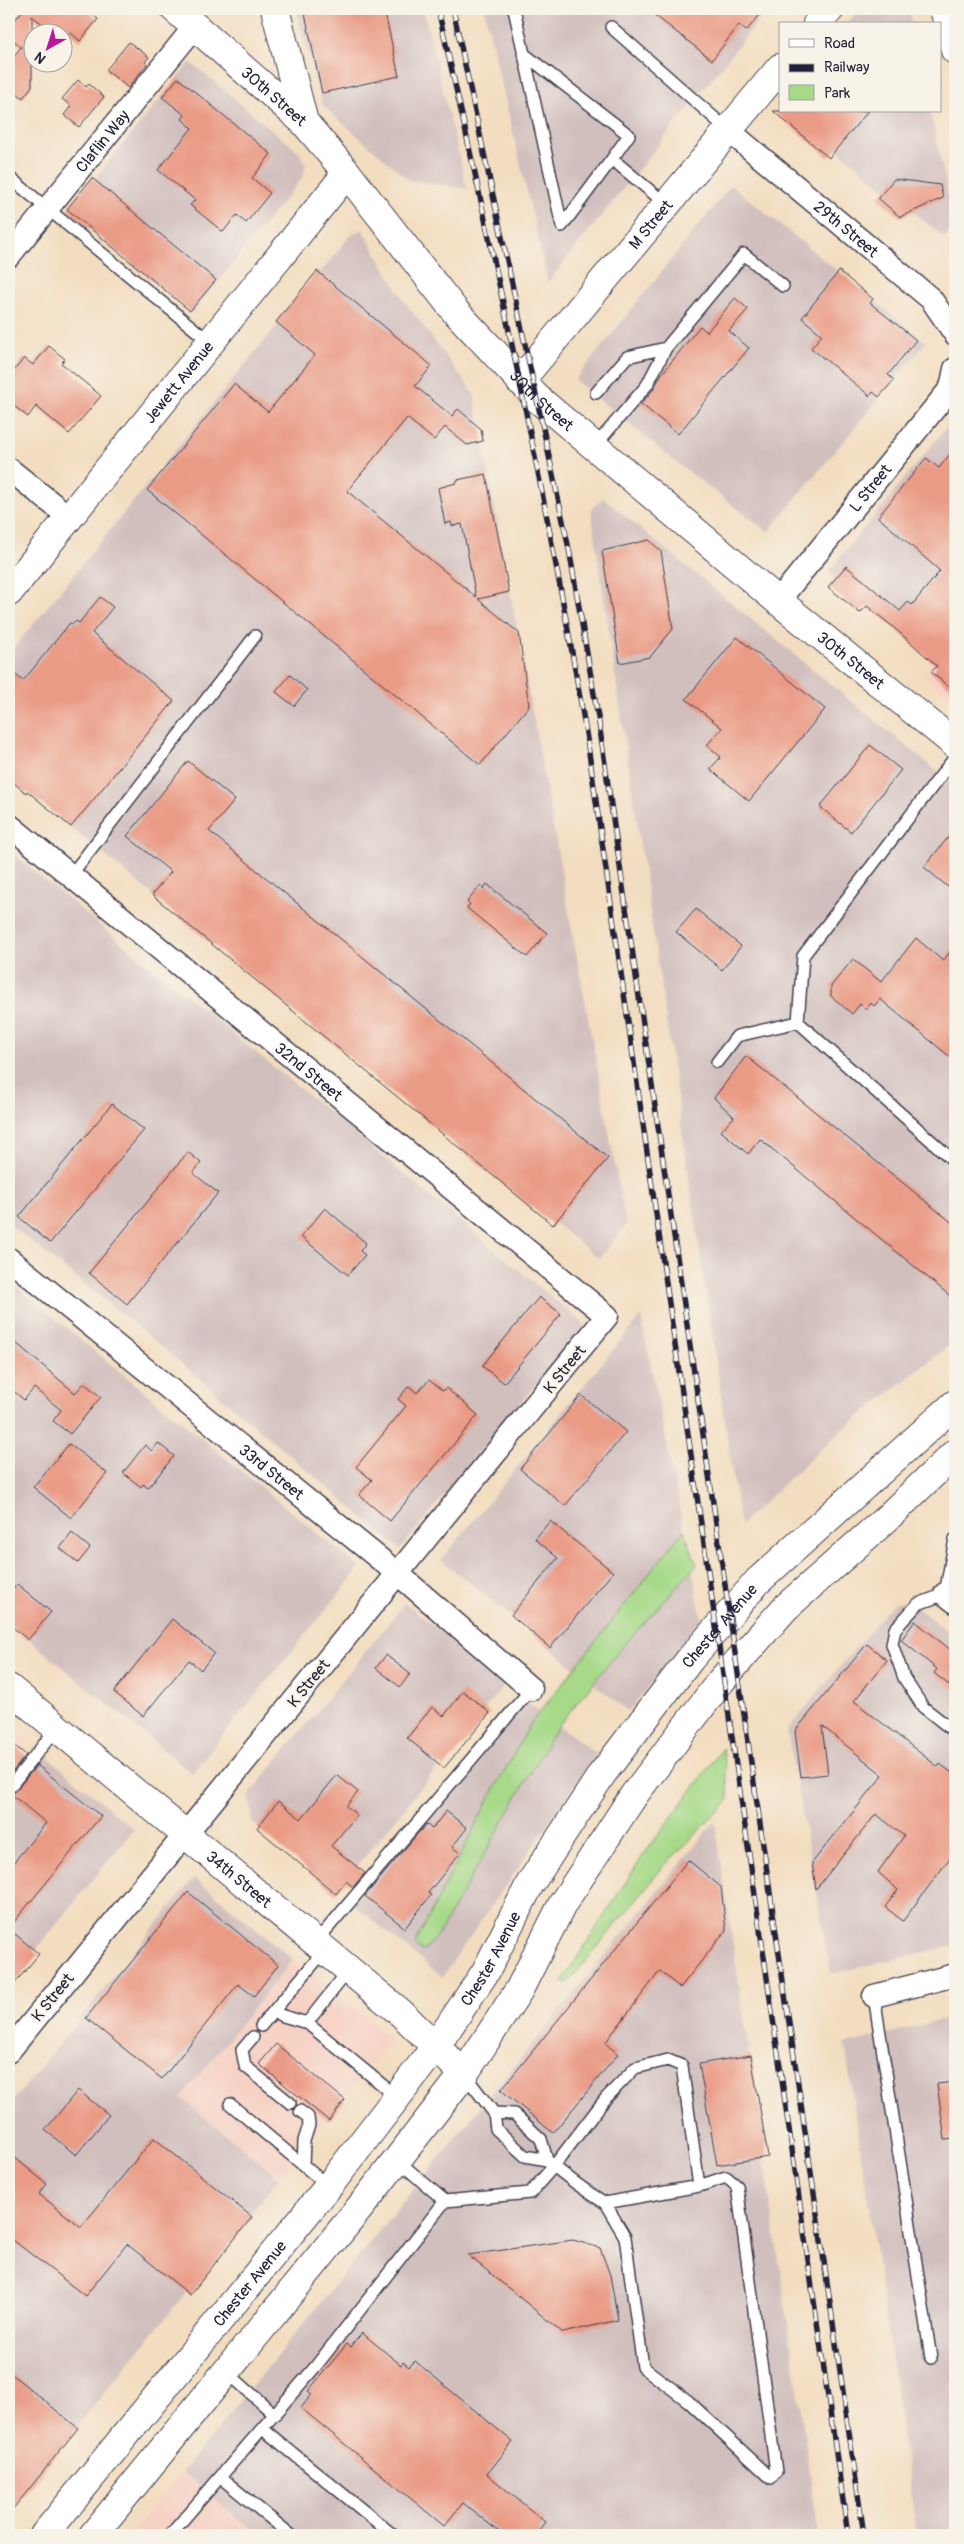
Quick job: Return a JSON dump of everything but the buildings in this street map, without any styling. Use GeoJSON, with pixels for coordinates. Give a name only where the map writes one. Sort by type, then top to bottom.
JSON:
{"type":"FeatureCollection","features":[{"type":"Feature","properties":{"kind":"main road"},"geometry":{"type":"LineString","coordinates":[[275,9],[304,122]]}},
{"type":"Feature","properties":{"kind":"main road"},"geometry":{"type":"LineString","coordinates":[[819,22],[830,9]]}},
{"type":"Feature","properties":{"kind":"main road"},"geometry":{"type":"LineString","coordinates":[[944,9],[955,50]]}},
{"type":"Feature","properties":{"kind":"main road","name":"30th Street"},"geometry":{"type":"LineString","coordinates":[[186,17],[304,122],[347,172],[455,311],[520,381],[778,601],[955,744]]}},
{"type":"Feature","properties":{"kind":"main road","name":"M Street"},"geometry":{"type":"LineString","coordinates":[[520,381],[779,69]]}},
{"type":"Feature","properties":{"kind":"main road","name":"Jewett Avenue"},"geometry":{"type":"LineString","coordinates":[[9,592],[347,172]]}},
{"type":"Feature","properties":{"kind":"main road","name":"Chester Avenue"},"geometry":{"type":"LineString","coordinates":[[44,2535],[328,2186],[436,2046],[486,1971],[530,1884],[602,1774],[691,1658],[758,1581],[955,1404]]}},
{"type":"Feature","properties":{"kind":"main road"},"geometry":{"type":"LineString","coordinates":[[94,2535],[227,2372],[464,2074],[519,1990],[563,1903],[634,1795],[703,1704],[785,1608],[886,1519],[955,1453]]}},
{"type":"Feature","properties":{"kind":"main road","name":"34th Street"},"geometry":{"type":"LineString","coordinates":[[9,1688],[349,1970],[436,2046],[464,2074]]}},
{"type":"Feature","properties":{"kind":"street","name":"Claflin Way"},"geometry":{"type":"LineString","coordinates":[[9,256],[48,208],[186,17]]}},
{"type":"Feature","properties":{"kind":"street","name":"29th Street"},"geometry":{"type":"LineString","coordinates":[[728,130],[931,299],[955,334]]}},
{"type":"Feature","properties":{"kind":"street","name":"L Street"},"geometry":{"type":"LineString","coordinates":[[778,601],[951,388],[955,369]]}},
{"type":"Feature","properties":{"kind":"street"},"geometry":{"type":"LineString","coordinates":[[9,469],[69,517]]}},
{"type":"Feature","properties":{"kind":"street","name":"32nd Street"},"geometry":{"type":"LineString","coordinates":[[9,825],[607,1316]]}},
{"type":"Feature","properties":{"kind":"street","name":"33rd Street"},"geometry":{"type":"LineString","coordinates":[[9,1259],[397,1573],[531,1689]]}},
{"type":"Feature","properties":{"kind":"street","name":"K Street"},"geometry":{"type":"LineString","coordinates":[[9,2050],[607,1316]]}},
{"type":"Feature","properties":{"kind":"street"},"geometry":{"type":"LineString","coordinates":[[874,1996],[955,1975]]}},
{"type":"Feature","properties":{"kind":"lane"},"geometry":{"type":"LineString","coordinates":[[514,9],[523,53],[562,226],[629,136],[523,53]]}},
{"type":"Feature","properties":{"kind":"lane"},"geometry":{"type":"LineString","coordinates":[[611,27],[728,130]]}},
{"type":"Feature","properties":{"kind":"lane"},"geometry":{"type":"LineString","coordinates":[[612,159],[666,204]]}},
{"type":"Feature","properties":{"kind":"lane"},"geometry":{"type":"LineString","coordinates":[[9,177],[210,342]]}},
{"type":"Feature","properties":{"kind":"lane"},"geometry":{"type":"LineString","coordinates":[[595,446],[647,385],[666,348],[744,254],[783,286]]}},
{"type":"Feature","properties":{"kind":"lane"},"geometry":{"type":"LineString","coordinates":[[596,394],[627,357],[666,348]]}},
{"type":"Feature","properties":{"kind":"lane"},"geometry":{"type":"LineString","coordinates":[[71,875],[255,636]]}},
{"type":"Feature","properties":{"kind":"lane"},"geometry":{"type":"LineString","coordinates":[[798,1022],[803,956],[955,758]]}},
{"type":"Feature","properties":{"kind":"lane"},"geometry":{"type":"LineString","coordinates":[[718,1062],[737,1036],[798,1022]]}},
{"type":"Feature","properties":{"kind":"lane"},"geometry":{"type":"LineString","coordinates":[[798,1022],[955,1162]]}},
{"type":"Feature","properties":{"kind":"lane"},"geometry":{"type":"LineString","coordinates":[[955,1539],[950,1598],[918,1604],[895,1629],[892,1644],[904,1678],[923,1707],[955,1732]]}},
{"type":"Feature","properties":{"kind":"lane"},"geometry":{"type":"LineString","coordinates":[[262,2026],[320,1946],[531,1689]]}},
{"type":"Feature","properties":{"kind":"lane"},"geometry":{"type":"LineString","coordinates":[[9,1788],[57,1728]]}},
{"type":"Feature","properties":{"kind":"lane"},"geometry":{"type":"LineString","coordinates":[[307,2023],[349,1970]]}},
{"type":"Feature","properties":{"kind":"lane"},"geometry":{"type":"LineString","coordinates":[[874,1996],[931,2358]]}},
{"type":"Feature","properties":{"kind":"lane"},"geometry":{"type":"LineString","coordinates":[[274,2011],[280,2015],[307,2023],[397,2097]]}},
{"type":"Feature","properties":{"kind":"lane"},"geometry":{"type":"LineString","coordinates":[[253,2037],[242,2050],[245,2066],[290,2103]]}},
{"type":"Feature","properties":{"kind":"lane"},"geometry":{"type":"LineString","coordinates":[[396,2160],[445,2201],[530,2193],[550,2163],[634,2068],[668,2060],[682,2066],[699,2186]]}},
{"type":"Feature","properties":{"kind":"lane"},"geometry":{"type":"LineString","coordinates":[[464,2074],[494,2113],[496,2129],[525,2156],[550,2163],[567,2178],[605,2203],[625,2237],[643,2367],[688,2402],[771,2478],[776,2472],[737,2186],[726,2177],[699,2186],[605,2203]]}},
{"type":"Feature","properties":{"kind":"lane"},"geometry":{"type":"LineString","coordinates":[[230,2104],[328,2186]]}},
{"type":"Feature","properties":{"kind":"lane"},"geometry":{"type":"LineString","coordinates":[[300,2111],[308,2117],[309,2125],[304,2140],[303,2166]]}},
{"type":"Feature","properties":{"kind":"lane"},"geometry":{"type":"LineString","coordinates":[[494,2113],[514,2114],[541,2139],[550,2163]]}},
{"type":"Feature","properties":{"kind":"lane"},"geometry":{"type":"LineString","coordinates":[[170,2535],[275,2415],[380,2286],[445,2201]]}},
{"type":"Feature","properties":{"kind":"lane"},"geometry":{"type":"LineString","coordinates":[[227,2372],[275,2415]]}},
{"type":"Feature","properties":{"kind":"lane"},"geometry":{"type":"LineString","coordinates":[[263,2429],[393,2535]]}},
{"type":"Feature","properties":{"kind":"lane"},"geometry":{"type":"LineString","coordinates":[[220,2477],[291,2535]]}},
{"type":"Feature","properties":{"kind":"shaded area"},"geometry":{"type":"Polygon","coordinates":[[[296,9],[423,9],[467,189],[409,180],[323,106],[296,9]]]}},
{"type":"Feature","properties":{"kind":"shaded area"},"geometry":{"type":"Polygon","coordinates":[[[484,9],[768,9],[548,282],[484,9]]]}},
{"type":"Feature","properties":{"kind":"shaded area"},"geometry":{"type":"Polygon","coordinates":[[[859,9],[909,9],[912,22],[849,22],[859,9]]]}},
{"type":"Feature","properties":{"kind":"shaded area"},"geometry":{"type":"Polygon","coordinates":[[[190,62],[299,152],[306,164],[303,177],[192,313],[68,212],[190,62]]]}},
{"type":"Feature","properties":{"kind":"shaded area"},"geometry":{"type":"Polygon","coordinates":[[[791,112],[930,112],[955,225],[944,237],[791,112]]]}},
{"type":"Feature","properties":{"kind":"shaded area"},"geometry":{"type":"Polygon","coordinates":[[[731,185],[926,342],[768,532],[672,459],[575,380],[731,185]]]}},
{"type":"Feature","properties":{"kind":"shaded area"},"geometry":{"type":"Polygon","coordinates":[[[362,229],[405,302],[474,394],[626,1225],[599,1259],[9,777],[9,654],[350,236],[362,229]]]}},
{"type":"Feature","properties":{"kind":"shaded area"},"geometry":{"type":"Polygon","coordinates":[[[955,417],[955,602],[919,646],[828,572],[955,417]]]}},
{"type":"Feature","properties":{"kind":"shaded area"},"geometry":{"type":"Polygon","coordinates":[[[603,498],[955,786],[955,1341],[837,1434],[740,1525],[591,509],[603,498]]]}},
{"type":"Feature","properties":{"kind":"shaded area"},"geometry":{"type":"Polygon","coordinates":[[[955,636],[955,702],[922,675],[955,636]]]}},
{"type":"Feature","properties":{"kind":"shaded area"},"geometry":{"type":"Polygon","coordinates":[[[9,851],[335,1117],[585,1325],[400,1549],[154,1340],[9,1224],[9,851]]]}},
{"type":"Feature","properties":{"kind":"shaded area"},"geometry":{"type":"Polygon","coordinates":[[[9,1281],[360,1568],[192,1773],[9,1623],[9,1281]]]}},
{"type":"Feature","properties":{"kind":"shaded area"},"geometry":{"type":"Polygon","coordinates":[[[641,1316],[703,1624],[628,1711],[441,1560],[641,1316]]]}},
{"type":"Feature","properties":{"kind":"shaded area"},"geometry":{"type":"Polygon","coordinates":[[[908,1601],[955,1637],[955,1945],[831,1974],[787,1730],[889,1608],[894,1603],[908,1601]]]}},
{"type":"Feature","properties":{"kind":"shaded area"},"geometry":{"type":"Polygon","coordinates":[[[405,1603],[505,1684],[337,1891],[252,1822],[249,1795],[405,1603]]]}},
{"type":"Feature","properties":{"kind":"shaded area"},"geometry":{"type":"Polygon","coordinates":[[[520,1697],[597,1754],[442,1977],[352,1903],[520,1697]]]}},
{"type":"Feature","properties":{"kind":"shaded area"},"geometry":{"type":"Polygon","coordinates":[[[9,1726],[28,1741],[9,1765],[9,1726]]]}},
{"type":"Feature","properties":{"kind":"shaded area"},"geometry":{"type":"Polygon","coordinates":[[[43,1753],[134,1829],[9,1983],[9,1795],[43,1753]]]}},
{"type":"Feature","properties":{"kind":"shaded area"},"geometry":{"type":"Polygon","coordinates":[[[715,1821],[819,2535],[259,2535],[182,2472],[715,1821]]]}},
{"type":"Feature","properties":{"kind":"shaded area"},"geometry":{"type":"Polygon","coordinates":[[[194,1878],[293,1959],[181,2098],[279,2178],[15,2503],[9,2498],[9,2106],[194,1878]]]}},
{"type":"Feature","properties":{"kind":"shaded area"},"geometry":{"type":"Polygon","coordinates":[[[293,1959],[392,2040],[279,2178],[181,2098],[293,1959]]]}},
{"type":"Feature","properties":{"kind":"shaded area"},"geometry":{"type":"Polygon","coordinates":[[[955,2017],[955,2535],[917,2535],[845,2044],[955,2017]]]}},
{"type":"Feature","properties":{"kind":"shaded area"},"geometry":{"type":"Polygon","coordinates":[[[182,2472],[259,2535],[131,2535],[182,2472]]]}},
{"type":"Feature","properties":{"kind":"green space"},"geometry":{"type":"Polygon","coordinates":[[[684,1530],[697,1565],[622,1647],[555,1730],[440,1932],[424,1951],[420,1950],[415,1944],[489,1799],[531,1723],[684,1530]]]}},
{"type":"Feature","properties":{"kind":"green space"},"geometry":{"type":"Polygon","coordinates":[[[723,1748],[729,1800],[662,1868],[568,1983],[562,1981],[644,1854],[723,1748]]]}},
{"type":"Feature","properties":{"kind":"railway"},"geometry":{"type":"LineString","coordinates":[[438,9],[518,372],[554,555],[587,739],[848,2535]]}},
{"type":"Feature","properties":{"kind":"railway"},"geometry":{"type":"LineString","coordinates":[[453,9],[569,549],[599,723],[864,2535]]}}]}
